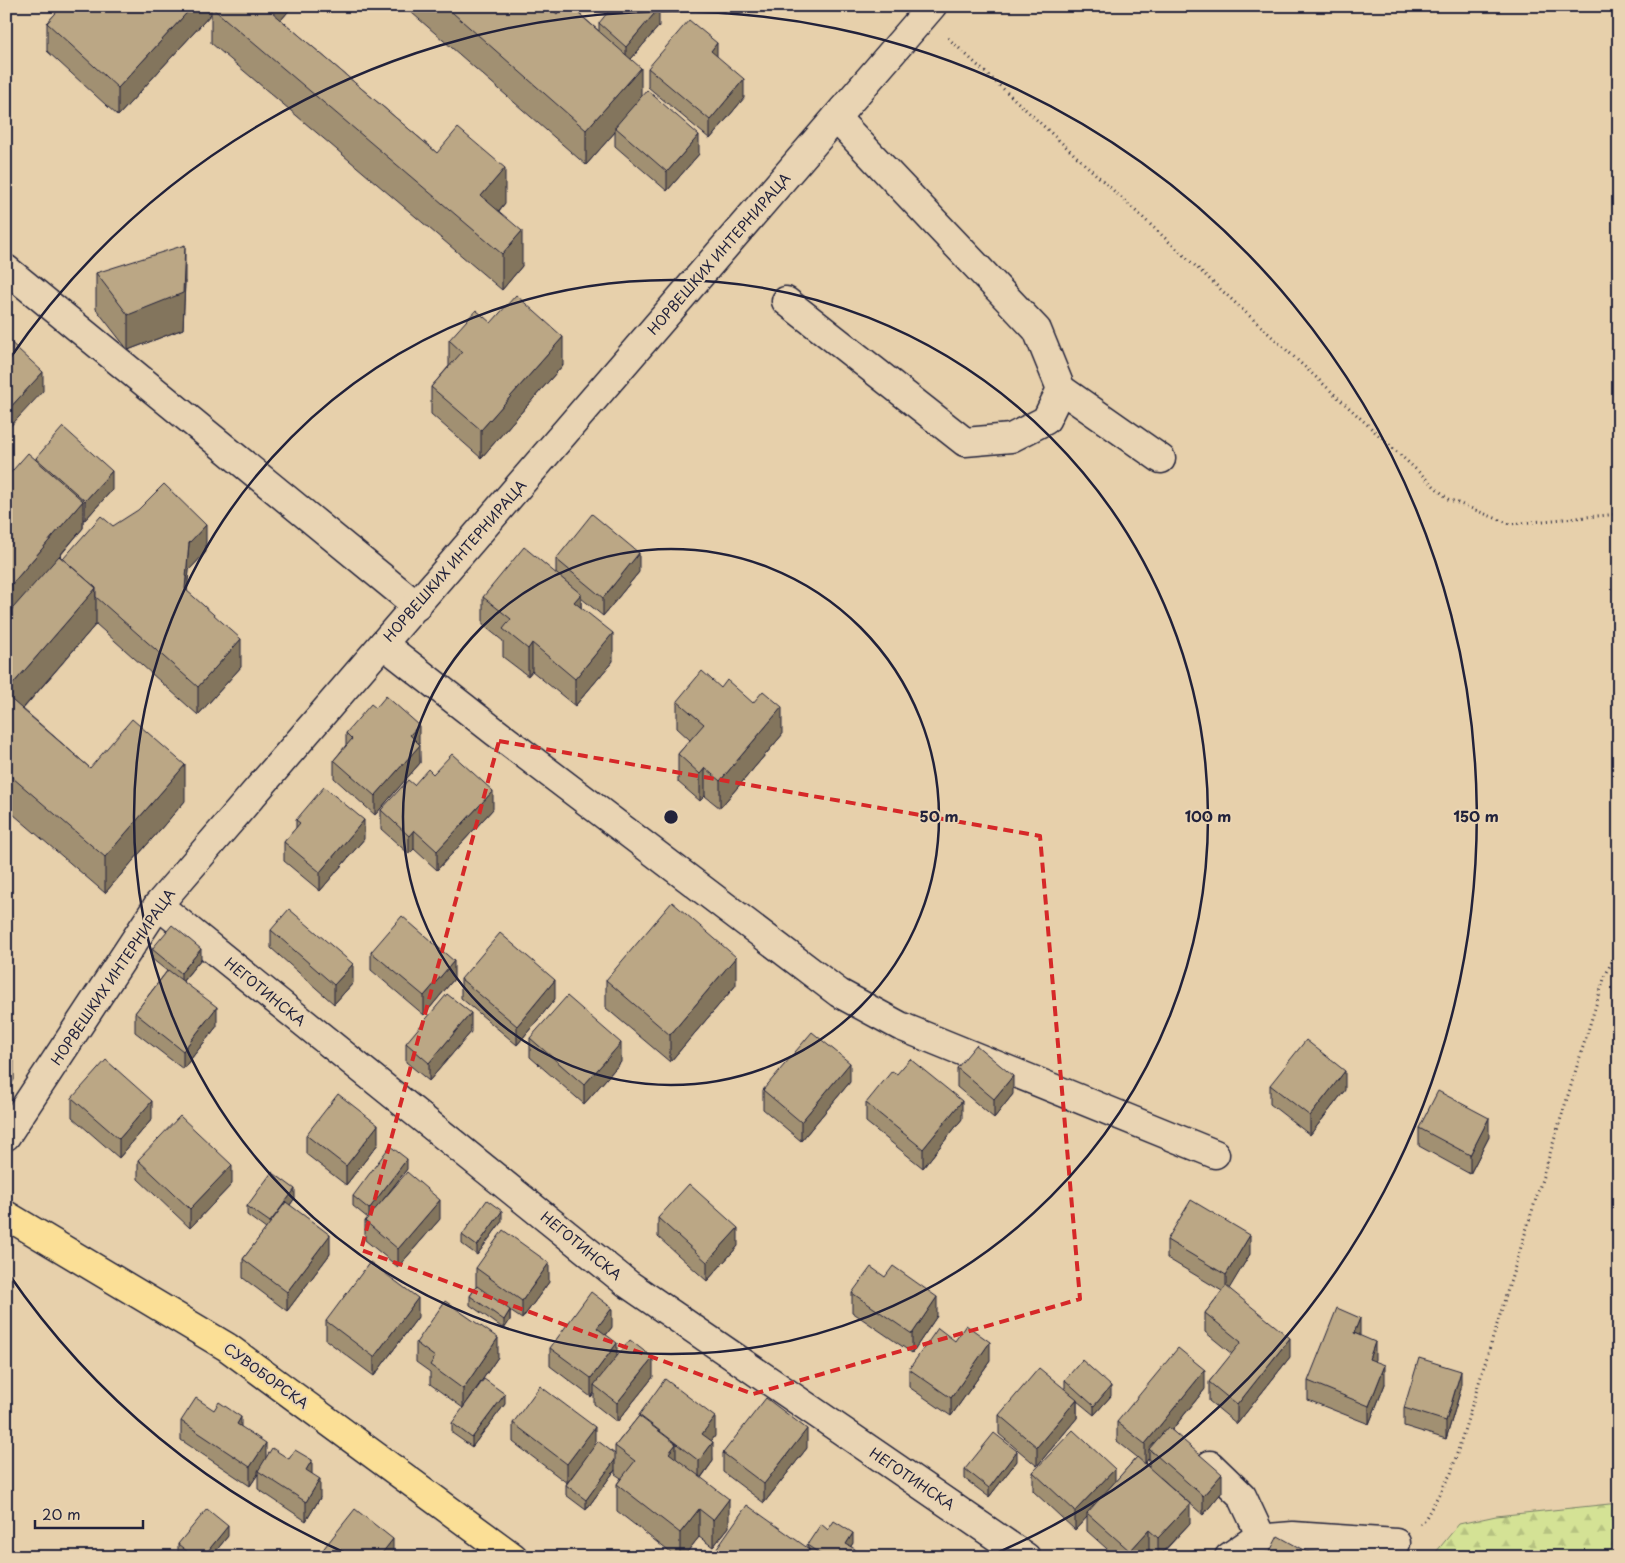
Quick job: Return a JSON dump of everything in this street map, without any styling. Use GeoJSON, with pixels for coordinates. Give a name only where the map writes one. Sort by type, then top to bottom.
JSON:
{"type":"FeatureCollection","features":[{"type":"Feature","properties":{"kind":"main road","name":"СУВОБОРСКА"},"geometry":{"type":"LineString","coordinates":[[6,1215],[227,1347],[513,1557]]}},
{"type":"Feature","properties":{"kind":"street","name":"НОРВЕШКИХ ИНТЕРНИРАЦА"},"geometry":{"type":"LineString","coordinates":[[6,1136],[158,905],[928,11]]}},
{"type":"Feature","properties":{"kind":"street"},"geometry":{"type":"LineString","coordinates":[[836,118],[1038,330],[1062,389],[1161,459]]}},
{"type":"Feature","properties":{"kind":"street"},"geometry":{"type":"LineString","coordinates":[[6,269],[417,606]]}},
{"type":"Feature","properties":{"kind":"street"},"geometry":{"type":"LineString","coordinates":[[786,301],[965,442],[1011,438],[1046,420],[1062,389]]}},
{"type":"Feature","properties":{"kind":"street"},"geometry":{"type":"LineString","coordinates":[[383,644],[839,994],[900,1026],[1215,1154]]}},
{"type":"Feature","properties":{"kind":"street","name":"НЕГОТИНСКА"},"geometry":{"type":"LineString","coordinates":[[158,905],[628,1284],[1026,1557]]}},
{"type":"Feature","properties":{"kind":"street"},"geometry":{"type":"LineString","coordinates":[[1210,1465],[1242,1496],[1262,1539]]}},
{"type":"Feature","properties":{"kind":"street"},"geometry":{"type":"LineString","coordinates":[[1229,1557],[1254,1540],[1294,1536],[1396,1543]]}},
{"type":"Feature","properties":{"kind":"path"},"geometry":{"type":"LineString","coordinates":[[928,11],[1448,499],[1510,524],[1619,514]]}},
{"type":"Feature","properties":{"kind":"path"},"geometry":{"type":"LineString","coordinates":[[1396,1543],[1424,1521],[1451,1473],[1604,979],[1619,944]]}},
{"type":"Feature","properties":{"kind":"highlighted area"},"geometry":{"type":"Polygon","coordinates":[[[499,741],[1040,836],[1080,1299],[753,1394],[361,1250],[499,741]]]}},
{"type":"Feature","properties":{"kind":"green space"},"geometry":{"type":"Polygon","coordinates":[[[1619,1503],[1619,1557],[1432,1557],[1459,1524],[1496,1516],[1619,1503]]]}},
{"type":"Feature","properties":{"kind":"building"},"geometry":{"type":"Polygon","coordinates":[[[62,6],[193,6],[118,88],[47,23],[62,6]]]}},
{"type":"Feature","properties":{"kind":"building"},"geometry":{"type":"Polygon","coordinates":[[[212,6],[265,6],[437,153],[458,128],[505,168],[481,196],[522,231],[502,254],[212,6]]]}},
{"type":"Feature","properties":{"kind":"building"},"geometry":{"type":"Polygon","coordinates":[[[445,6],[548,6],[557,14],[564,6],[570,6],[641,68],[586,130],[445,6]]]}},
{"type":"Feature","properties":{"kind":"building"},"geometry":{"type":"Polygon","coordinates":[[[613,6],[657,6],[659,8],[626,47],[599,23],[613,6]]]}},
{"type":"Feature","properties":{"kind":"building"},"geometry":{"type":"Polygon","coordinates":[[[689,20],[717,43],[711,51],[744,79],[710,120],[648,68],[689,20]]]}},
{"type":"Feature","properties":{"kind":"building"},"geometry":{"type":"Polygon","coordinates":[[[647,90],[699,135],[667,172],[615,127],[647,90]]]}},
{"type":"Feature","properties":{"kind":"building"},"geometry":{"type":"Polygon","coordinates":[[[185,245],[183,293],[128,315],[96,273],[185,245]]]}},
{"type":"Feature","properties":{"kind":"building"},"geometry":{"type":"Polygon","coordinates":[[[516,295],[563,337],[481,430],[431,387],[462,352],[449,340],[476,310],[491,323],[516,295]]]}},
{"type":"Feature","properties":{"kind":"building"},"geometry":{"type":"Polygon","coordinates":[[[6,338],[43,372],[6,412],[6,338]]]}},
{"type":"Feature","properties":{"kind":"building"},"geometry":{"type":"Polygon","coordinates":[[[63,427],[112,471],[85,501],[36,458],[63,427]]]}},
{"type":"Feature","properties":{"kind":"building"},"geometry":{"type":"Polygon","coordinates":[[[28,453],[83,501],[6,591],[6,478],[28,453]]]}},
{"type":"Feature","properties":{"kind":"building"},"geometry":{"type":"Polygon","coordinates":[[[164,484],[206,525],[189,543],[185,589],[241,639],[198,687],[96,597],[96,588],[63,559],[101,516],[113,526],[138,510],[164,484]]]}},
{"type":"Feature","properties":{"kind":"building"},"geometry":{"type":"Polygon","coordinates":[[[592,514],[639,553],[603,598],[556,559],[592,514]]]}},
{"type":"Feature","properties":{"kind":"building"},"geometry":{"type":"Polygon","coordinates":[[[524,547],[581,594],[574,602],[613,633],[575,679],[532,643],[528,649],[503,629],[511,619],[483,597],[524,547]]]}},
{"type":"Feature","properties":{"kind":"building"},"geometry":{"type":"Polygon","coordinates":[[[59,556],[96,588],[6,692],[6,616],[59,556]]]}},
{"type":"Feature","properties":{"kind":"building"},"geometry":{"type":"Polygon","coordinates":[[[702,671],[721,688],[727,680],[753,703],[763,691],[782,707],[720,781],[705,768],[700,774],[678,754],[704,724],[677,701],[702,671]]]}},
{"type":"Feature","properties":{"kind":"building"},"geometry":{"type":"Polygon","coordinates":[[[6,695],[90,768],[132,719],[185,765],[105,857],[6,772],[6,695]]]}},
{"type":"Feature","properties":{"kind":"building"},"geometry":{"type":"Polygon","coordinates":[[[386,696],[419,725],[410,735],[420,745],[375,796],[334,760],[352,739],[346,733],[371,704],[376,708],[386,696]]]}},
{"type":"Feature","properties":{"kind":"building"},"geometry":{"type":"Polygon","coordinates":[[[452,754],[493,791],[437,851],[414,830],[409,836],[381,810],[408,780],[414,785],[428,769],[433,774],[452,754]]]}},
{"type":"Feature","properties":{"kind":"building"},"geometry":{"type":"Polygon","coordinates":[[[324,787],[364,820],[320,872],[284,842],[300,823],[296,820],[324,787]]]}},
{"type":"Feature","properties":{"kind":"building"},"geometry":{"type":"Polygon","coordinates":[[[672,902],[736,957],[670,1035],[606,980],[672,902]]]}},
{"type":"Feature","properties":{"kind":"building"},"geometry":{"type":"Polygon","coordinates":[[[289,909],[353,964],[334,985],[271,930],[289,909]]]}},
{"type":"Feature","properties":{"kind":"building"},"geometry":{"type":"Polygon","coordinates":[[[402,916],[454,961],[424,996],[371,952],[402,916]]]}},
{"type":"Feature","properties":{"kind":"building"},"geometry":{"type":"Polygon","coordinates":[[[172,925],[201,949],[181,973],[152,949],[172,925]]]}},
{"type":"Feature","properties":{"kind":"building"},"geometry":{"type":"Polygon","coordinates":[[[500,933],[555,980],[517,1026],[461,979],[500,933]]]}},
{"type":"Feature","properties":{"kind":"building"},"geometry":{"type":"Polygon","coordinates":[[[168,970],[217,1007],[183,1051],[135,1013],[168,970]]]}},
{"type":"Feature","properties":{"kind":"building"},"geometry":{"type":"Polygon","coordinates":[[[447,994],[471,1013],[429,1063],[406,1043],[447,994]]]}},
{"type":"Feature","properties":{"kind":"building"},"geometry":{"type":"Polygon","coordinates":[[[567,996],[621,1043],[584,1085],[530,1038],[567,996]]]}},
{"type":"Feature","properties":{"kind":"building"},"geometry":{"type":"Polygon","coordinates":[[[812,1032],[850,1063],[801,1122],[763,1090],[812,1032]]]}},
{"type":"Feature","properties":{"kind":"building"},"geometry":{"type":"Polygon","coordinates":[[[1306,1040],[1345,1071],[1310,1116],[1270,1085],[1306,1040]]]}},
{"type":"Feature","properties":{"kind":"building"},"geometry":{"type":"Polygon","coordinates":[[[976,1045],[1013,1076],[994,1099],[957,1068],[976,1045]]]}},
{"type":"Feature","properties":{"kind":"building"},"geometry":{"type":"Polygon","coordinates":[[[6,1056],[14,1061],[6,1073],[6,1056]]]}},
{"type":"Feature","properties":{"kind":"building"},"geometry":{"type":"Polygon","coordinates":[[[910,1059],[962,1101],[923,1149],[866,1103],[892,1071],[897,1074],[910,1059]]]}},
{"type":"Feature","properties":{"kind":"building"},"geometry":{"type":"Polygon","coordinates":[[[106,1060],[152,1101],[119,1139],[72,1098],[106,1060]]]}},
{"type":"Feature","properties":{"kind":"building"},"geometry":{"type":"Polygon","coordinates":[[[1438,1091],[1489,1118],[1470,1155],[1419,1128],[1438,1091]]]}},
{"type":"Feature","properties":{"kind":"building"},"geometry":{"type":"Polygon","coordinates":[[[338,1094],[378,1125],[346,1166],[306,1135],[338,1094]]]}},
{"type":"Feature","properties":{"kind":"building"},"geometry":{"type":"Polygon","coordinates":[[[180,1116],[232,1165],[190,1209],[138,1160],[180,1116]]]}},
{"type":"Feature","properties":{"kind":"building"},"geometry":{"type":"Polygon","coordinates":[[[390,1146],[407,1159],[369,1209],[353,1196],[390,1146]]]}},
{"type":"Feature","properties":{"kind":"building"},"geometry":{"type":"Polygon","coordinates":[[[272,1172],[295,1189],[270,1222],[247,1206],[272,1172]]]}},
{"type":"Feature","properties":{"kind":"building"},"geometry":{"type":"Polygon","coordinates":[[[407,1172],[440,1200],[398,1249],[365,1221],[407,1172]]]}},
{"type":"Feature","properties":{"kind":"building"},"geometry":{"type":"Polygon","coordinates":[[[689,1184],[738,1228],[707,1262],[658,1218],[689,1184]]]}},
{"type":"Feature","properties":{"kind":"building"},"geometry":{"type":"Polygon","coordinates":[[[487,1200],[502,1211],[477,1246],[462,1235],[487,1200]]]}},
{"type":"Feature","properties":{"kind":"building"},"geometry":{"type":"Polygon","coordinates":[[[1191,1200],[1250,1235],[1226,1275],[1167,1240],[1191,1200]]]}},
{"type":"Feature","properties":{"kind":"building"},"geometry":{"type":"Polygon","coordinates":[[[286,1202],[330,1235],[287,1292],[243,1259],[286,1202]]]}},
{"type":"Feature","properties":{"kind":"building"},"geometry":{"type":"Polygon","coordinates":[[[503,1230],[549,1263],[522,1301],[476,1268],[503,1230]]]}},
{"type":"Feature","properties":{"kind":"building"},"geometry":{"type":"Polygon","coordinates":[[[370,1262],[418,1298],[374,1357],[326,1321],[370,1262]]]}},
{"type":"Feature","properties":{"kind":"building"},"geometry":{"type":"Polygon","coordinates":[[[893,1266],[937,1297],[912,1334],[852,1293],[871,1267],[885,1277],[893,1266]]]}},
{"type":"Feature","properties":{"kind":"building"},"geometry":{"type":"Polygon","coordinates":[[[477,1286],[510,1310],[504,1320],[470,1296],[477,1286]]]}},
{"type":"Feature","properties":{"kind":"building"},"geometry":{"type":"Polygon","coordinates":[[[1226,1286],[1290,1338],[1237,1405],[1209,1382],[1241,1342],[1205,1313],[1226,1286]]]}},
{"type":"Feature","properties":{"kind":"building"},"geometry":{"type":"Polygon","coordinates":[[[591,1292],[612,1308],[597,1328],[617,1343],[591,1378],[550,1348],[591,1292]]]}},
{"type":"Feature","properties":{"kind":"building"},"geometry":{"type":"Polygon","coordinates":[[[445,1301],[498,1338],[463,1389],[430,1365],[435,1357],[416,1343],[445,1301]]]}},
{"type":"Feature","properties":{"kind":"building"},"geometry":{"type":"Polygon","coordinates":[[[1337,1308],[1360,1318],[1354,1333],[1375,1342],[1369,1359],[1385,1365],[1369,1406],[1308,1381],[1337,1308]]]}},
{"type":"Feature","properties":{"kind":"building"},"geometry":{"type":"Polygon","coordinates":[[[966,1325],[990,1342],[951,1398],[909,1369],[938,1328],[955,1341],[966,1325]]]}},
{"type":"Feature","properties":{"kind":"building"},"geometry":{"type":"Polygon","coordinates":[[[630,1340],[653,1358],[617,1403],[594,1385],[630,1340]]]}},
{"type":"Feature","properties":{"kind":"building"},"geometry":{"type":"Polygon","coordinates":[[[1178,1348],[1205,1370],[1145,1444],[1117,1422],[1178,1348]]]}},
{"type":"Feature","properties":{"kind":"building"},"geometry":{"type":"Polygon","coordinates":[[[1419,1358],[1461,1371],[1446,1421],[1404,1408],[1419,1358]]]}},
{"type":"Feature","properties":{"kind":"building"},"geometry":{"type":"Polygon","coordinates":[[[1082,1360],[1111,1386],[1094,1406],[1065,1380],[1082,1360]]]}},
{"type":"Feature","properties":{"kind":"building"},"geometry":{"type":"Polygon","coordinates":[[[1039,1368],[1077,1399],[1037,1447],[999,1415],[1039,1368]]]}},
{"type":"Feature","properties":{"kind":"building"},"geometry":{"type":"Polygon","coordinates":[[[484,1379],[505,1394],[472,1438],[452,1423],[484,1379]]]}},
{"type":"Feature","properties":{"kind":"building"},"geometry":{"type":"Polygon","coordinates":[[[665,1379],[715,1417],[702,1434],[713,1442],[699,1461],[639,1415],[665,1379]]]}},
{"type":"Feature","properties":{"kind":"building"},"geometry":{"type":"Polygon","coordinates":[[[540,1386],[595,1427],[567,1464],[513,1423],[540,1386]]]}},
{"type":"Feature","properties":{"kind":"building"},"geometry":{"type":"Polygon","coordinates":[[[196,1398],[214,1410],[219,1402],[241,1417],[237,1424],[266,1443],[250,1467],[181,1421],[196,1398]]]}},
{"type":"Feature","properties":{"kind":"building"},"geometry":{"type":"Polygon","coordinates":[[[766,1398],[807,1429],[764,1484],[723,1453],[766,1398]]]}},
{"type":"Feature","properties":{"kind":"building"},"geometry":{"type":"Polygon","coordinates":[[[639,1416],[676,1444],[669,1453],[729,1499],[713,1520],[699,1509],[680,1533],[617,1484],[635,1461],[615,1446],[639,1416]]]}},
{"type":"Feature","properties":{"kind":"building"},"geometry":{"type":"Polygon","coordinates":[[[1168,1427],[1222,1474],[1203,1496],[1149,1449],[1168,1427]]]}},
{"type":"Feature","properties":{"kind":"building"},"geometry":{"type":"Polygon","coordinates":[[[1073,1430],[1115,1469],[1075,1511],[1033,1472],[1073,1430]]]}},
{"type":"Feature","properties":{"kind":"building"},"geometry":{"type":"Polygon","coordinates":[[[994,1433],[1017,1451],[989,1488],[965,1469],[994,1433]]]}},
{"type":"Feature","properties":{"kind":"building"},"geometry":{"type":"Polygon","coordinates":[[[598,1441],[615,1454],[615,1460],[586,1500],[566,1485],[598,1441]]]}},
{"type":"Feature","properties":{"kind":"building"},"geometry":{"type":"Polygon","coordinates":[[[272,1448],[289,1459],[295,1450],[312,1460],[306,1470],[320,1479],[306,1502],[258,1471],[272,1448]]]}},
{"type":"Feature","properties":{"kind":"building"},"geometry":{"type":"Polygon","coordinates":[[[1137,1457],[1190,1504],[1158,1538],[1149,1530],[1130,1551],[1087,1513],[1137,1457]]]}},
{"type":"Feature","properties":{"kind":"building"},"geometry":{"type":"Polygon","coordinates":[[[747,1505],[809,1549],[804,1557],[721,1557],[714,1552],[747,1505]]]}},
{"type":"Feature","properties":{"kind":"building"},"geometry":{"type":"Polygon","coordinates":[[[207,1509],[228,1526],[203,1557],[194,1557],[178,1544],[207,1509]]]}},
{"type":"Feature","properties":{"kind":"building"},"geometry":{"type":"Polygon","coordinates":[[[355,1509],[393,1539],[379,1557],[317,1557],[355,1509]]]}},
{"type":"Feature","properties":{"kind":"building"},"geometry":{"type":"Polygon","coordinates":[[[834,1521],[853,1533],[846,1544],[855,1549],[850,1557],[825,1557],[807,1545],[821,1524],[828,1530],[834,1521]]]}},
{"type":"Feature","properties":{"kind":"building"},"geometry":{"type":"Polygon","coordinates":[[[1278,1536],[1316,1557],[1267,1557],[1278,1536]]]}},
{"type":"Feature","properties":{"kind":"building"},"geometry":{"type":"Polygon","coordinates":[[[478,1550],[484,1557],[470,1557],[478,1550]]]}}]}
